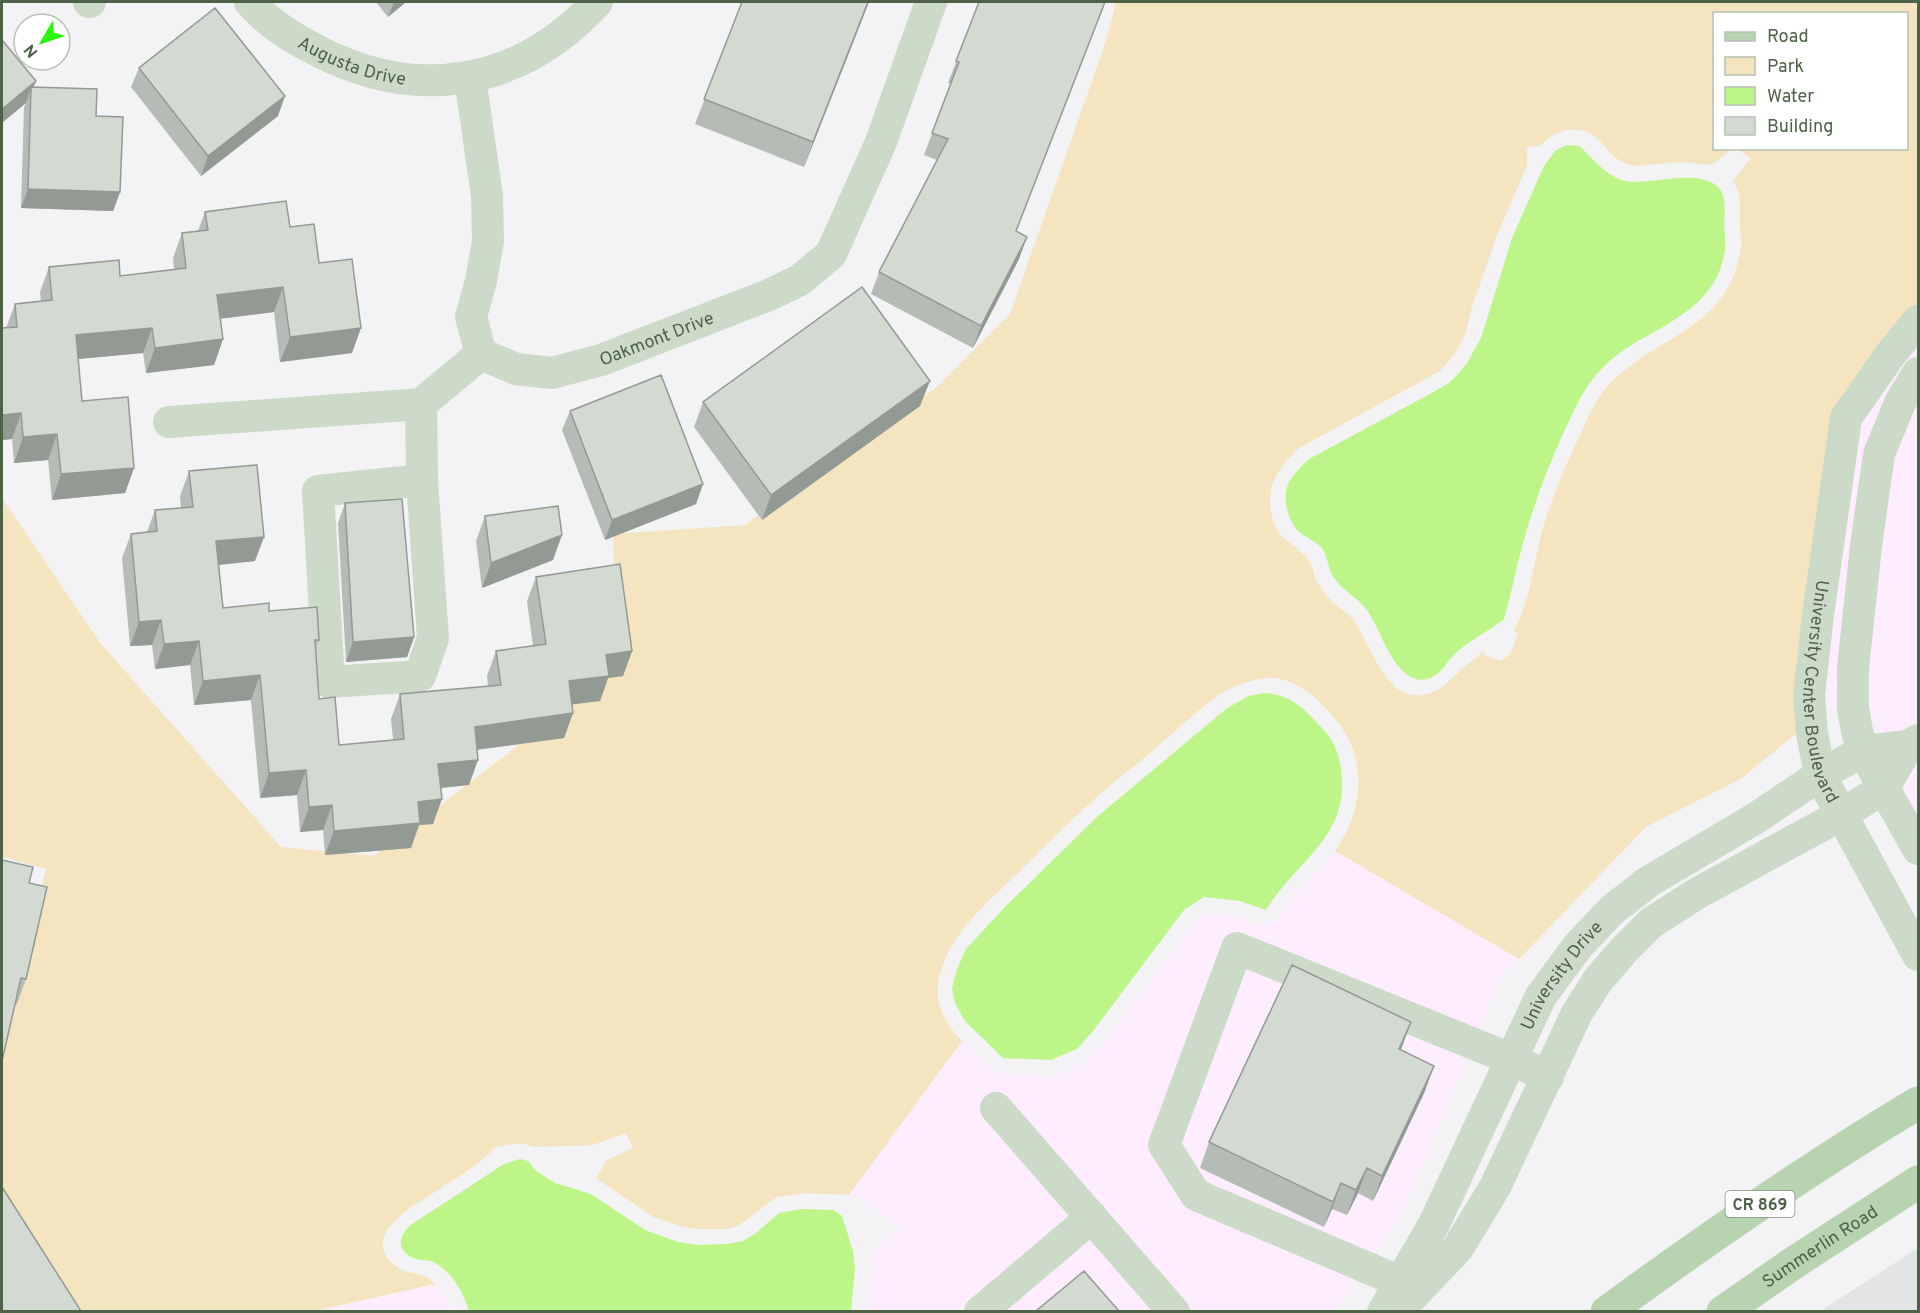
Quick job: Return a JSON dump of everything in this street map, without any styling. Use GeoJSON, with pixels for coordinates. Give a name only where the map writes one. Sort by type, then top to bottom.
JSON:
{"type":"FeatureCollection","features":[{"type":"Feature","properties":{"kind":"main road","name":"CR 869"},"geometry":{"type":"LineString","coordinates":[[1607,1311],[1784,1188],[1850,1144],[1918,1103]]}},
{"type":"Feature","properties":{"kind":"main road","name":"Summerlin Road"},"geometry":{"type":"LineString","coordinates":[[1723,1311],[1918,1182]]}},
{"type":"Feature","properties":{"kind":"street","name":"Augusta Drive"},"geometry":{"type":"LineString","coordinates":[[250,2],[294,39],[335,60],[379,75],[422,81],[470,77],[514,65],[546,48],[578,23],[597,2]]}},
{"type":"Feature","properties":{"kind":"street","name":"Oakmont Drive"},"geometry":{"type":"LineString","coordinates":[[481,354],[516,369],[552,373],[601,360],[759,299],[800,280],[831,254],[881,142],[931,2]]}},
{"type":"Feature","properties":{"kind":"street"},"geometry":{"type":"LineString","coordinates":[[169,422],[421,404],[481,354],[471,317],[481,281],[488,241],[488,196],[470,77]]}},
{"type":"Feature","properties":{"kind":"street","name":"University Center Boulevard"},"geometry":{"type":"LineString","coordinates":[[1918,321],[1890,355],[1846,418],[1809,696],[1812,733],[1820,775],[1918,955]]}},
{"type":"Feature","properties":{"kind":"street"},"geometry":{"type":"LineString","coordinates":[[1890,355],[1918,371]]}},
{"type":"Feature","properties":{"kind":"street","name":"University Center Boulevard"},"geometry":{"type":"LineString","coordinates":[[1918,371],[1900,403],[1879,454],[1866,546],[1853,668],[1853,708],[1863,751],[1918,849]]}},
{"type":"Feature","properties":{"kind":"street"},"geometry":{"type":"LineString","coordinates":[[421,404],[422,480],[433,638],[420,676],[329,682],[318,491],[422,480]]}},
{"type":"Feature","properties":{"kind":"street"},"geometry":{"type":"LineString","coordinates":[[1863,751],[1913,743]]}},
{"type":"Feature","properties":{"kind":"street"},"geometry":{"type":"LineString","coordinates":[[1884,788],[1913,743]]}},
{"type":"Feature","properties":{"kind":"street","name":"University Drive"},"geometry":{"type":"LineString","coordinates":[[1399,1297],[1540,996],[1578,946],[1612,910],[1648,882],[1756,818],[1820,775],[1863,751]]}},
{"type":"Feature","properties":{"kind":"street","name":"University Drive"},"geometry":{"type":"LineString","coordinates":[[1383,1311],[1458,1248],[1495,1187],[1576,1013],[1623,951],[1651,923],[1696,894],[1841,815],[1884,788]]}},
{"type":"Feature","properties":{"kind":"street"},"geometry":{"type":"LineString","coordinates":[[1399,1297],[1196,1195],[1164,1145],[1237,948],[1511,1059],[1548,1077]]}},
{"type":"Feature","properties":{"kind":"street"},"geometry":{"type":"LineString","coordinates":[[996,1108],[1174,1311]]}},
{"type":"Feature","properties":{"kind":"street"},"geometry":{"type":"LineString","coordinates":[[980,1311],[1092,1217]]}},
{"type":"Feature","properties":{"kind":"shaded area"},"geometry":{"type":"Polygon","coordinates":[[[1918,319],[1918,831],[1860,682],[1810,722],[1830,484],[1878,359],[1918,319]]]}},
{"type":"Feature","properties":{"kind":"shaded area"},"geometry":{"type":"Polygon","coordinates":[[[1335,851],[1519,959],[1502,975],[1400,1218],[1333,1311],[868,1311],[870,1254],[901,1228],[856,1196],[849,1195],[962,1041],[992,1069],[1001,1073],[1052,1076],[1082,1064],[1106,1039],[1195,921],[1207,913],[1234,916],[1259,925],[1270,924],[1279,917],[1302,886],[1335,851]]]}},
{"type":"Feature","properties":{"kind":"shaded area"},"geometry":{"type":"Polygon","coordinates":[[[1918,1248],[1918,1311],[1821,1311],[1828,1306],[1918,1248]]]}},
{"type":"Feature","properties":{"kind":"shaded area"},"geometry":{"type":"Polygon","coordinates":[[[435,1284],[448,1299],[452,1311],[314,1312],[435,1284]]]}},
{"type":"Feature","properties":{"kind":"green space"},"geometry":{"type":"Polygon","coordinates":[[[1116,2],[1918,2],[1918,319],[1878,359],[1830,484],[1810,722],[1742,778],[1646,827],[1519,959],[1335,851],[1349,827],[1357,799],[1358,771],[1351,744],[1328,710],[1304,690],[1279,679],[1266,678],[1246,682],[1208,703],[1104,791],[997,893],[965,927],[948,953],[942,967],[938,988],[943,1016],[962,1041],[849,1195],[804,1193],[777,1197],[738,1226],[727,1229],[683,1227],[653,1217],[596,1178],[607,1160],[633,1148],[626,1133],[593,1145],[535,1147],[520,1143],[496,1147],[479,1163],[446,1185],[443,1184],[443,1187],[407,1210],[387,1232],[383,1243],[386,1255],[397,1267],[430,1279],[435,1284],[314,1311],[82,1311],[2,1189],[2,1053],[46,869],[2,857],[2,498],[101,644],[281,847],[374,856],[618,669],[613,534],[745,525],[937,387],[1010,314],[1105,44],[1116,2]],[[1713,12],[1713,150],[1731,150],[1711,165],[1680,162],[1635,166],[1627,164],[1615,157],[1597,138],[1577,130],[1557,133],[1540,146],[1527,147],[1527,166],[1497,235],[1472,307],[1465,335],[1454,355],[1440,371],[1299,448],[1279,471],[1270,496],[1274,524],[1282,536],[1309,560],[1316,580],[1325,594],[1355,622],[1386,677],[1403,692],[1421,695],[1435,691],[1484,651],[1484,655],[1501,661],[1511,653],[1518,633],[1513,630],[1526,601],[1548,512],[1563,472],[1596,402],[1620,374],[1704,317],[1721,299],[1733,276],[1741,242],[1739,197],[1733,181],[1751,158],[1739,150],[1908,150],[1908,12],[1713,12]]]}},
{"type":"Feature","properties":{"kind":"water"},"geometry":{"type":"Polygon","coordinates":[[[1566,145],[1579,146],[1603,169],[1621,180],[1632,182],[1689,178],[1713,183],[1721,191],[1725,204],[1725,246],[1720,268],[1702,298],[1689,310],[1620,352],[1595,376],[1581,397],[1543,483],[1530,518],[1504,619],[1463,647],[1434,676],[1423,680],[1415,679],[1405,673],[1394,660],[1367,610],[1334,578],[1322,548],[1295,527],[1287,510],[1286,490],[1292,477],[1309,459],[1449,383],[1467,363],[1481,338],[1512,238],[1544,166],[1555,151],[1566,145]]]}},
{"type":"Feature","properties":{"kind":"water"},"geometry":{"type":"Polygon","coordinates":[[[1265,693],[1283,697],[1303,709],[1326,732],[1337,752],[1341,769],[1342,792],[1338,812],[1319,846],[1266,910],[1240,901],[1204,897],[1184,910],[1077,1049],[1051,1060],[1003,1058],[965,1021],[955,1003],[952,989],[957,969],[966,949],[1005,907],[1098,816],[1226,709],[1248,696],[1265,693]]]}},
{"type":"Feature","properties":{"kind":"water"},"geometry":{"type":"Polygon","coordinates":[[[520,1159],[528,1161],[535,1170],[555,1183],[591,1194],[645,1230],[678,1242],[698,1245],[743,1241],[779,1213],[802,1209],[834,1210],[842,1216],[853,1251],[855,1268],[851,1311],[469,1311],[461,1291],[449,1274],[435,1263],[416,1259],[405,1253],[401,1245],[402,1236],[409,1226],[504,1164],[520,1159]]]}},
{"type":"Feature","properties":{"kind":"building"},"geometry":{"type":"Polygon","coordinates":[[[742,2],[868,2],[813,142],[704,99],[742,2]]]}},
{"type":"Feature","properties":{"kind":"building"},"geometry":{"type":"Polygon","coordinates":[[[979,2],[1105,2],[1016,231],[1027,237],[981,326],[879,272],[948,139],[932,133],[979,2]]]}},
{"type":"Feature","properties":{"kind":"building"},"geometry":{"type":"Polygon","coordinates":[[[215,8],[285,96],[208,156],[139,68],[215,8]]]}},
{"type":"Feature","properties":{"kind":"building"},"geometry":{"type":"Polygon","coordinates":[[[2,40],[12,52],[12,72],[29,72],[36,81],[2,109],[2,40]]]}},
{"type":"Feature","properties":{"kind":"building"},"geometry":{"type":"Polygon","coordinates":[[[31,87],[97,89],[96,116],[123,117],[120,192],[28,189],[31,87]]]}},
{"type":"Feature","properties":{"kind":"building"},"geometry":{"type":"Polygon","coordinates":[[[286,201],[290,227],[314,224],[319,263],[352,259],[361,328],[290,337],[283,287],[217,295],[223,339],[155,348],[152,328],[76,335],[82,401],[128,397],[134,468],[61,474],[57,434],[23,437],[21,413],[2,415],[2,328],[17,327],[15,304],[52,300],[49,267],[119,260],[120,276],[186,268],[182,233],[208,230],[205,212],[286,201]]]}},
{"type":"Feature","properties":{"kind":"building"},"geometry":{"type":"Polygon","coordinates":[[[862,287],[930,381],[771,495],[703,402],[862,287]]]}},
{"type":"Feature","properties":{"kind":"building"},"geometry":{"type":"Polygon","coordinates":[[[661,375],[703,484],[612,520],[570,411],[661,375]]]}},
{"type":"Feature","properties":{"kind":"building"},"geometry":{"type":"Polygon","coordinates":[[[257,465],[264,537],[216,541],[223,608],[269,603],[269,611],[317,607],[319,640],[315,640],[319,699],[335,697],[339,745],[404,739],[400,694],[501,685],[496,651],[546,644],[536,577],[620,564],[632,651],[606,655],[609,676],[569,681],[573,713],[475,727],[478,760],[438,764],[442,799],[418,802],[420,823],[334,831],[332,805],[309,807],[306,770],[269,773],[260,675],[203,681],[199,641],[164,644],[161,620],[139,622],[131,534],[157,531],[155,510],[193,507],[189,471],[257,465]]]}},
{"type":"Feature","properties":{"kind":"building"},"geometry":{"type":"Polygon","coordinates":[[[402,499],[414,637],[353,642],[345,503],[402,499]]]}},
{"type":"Feature","properties":{"kind":"building"},"geometry":{"type":"Polygon","coordinates":[[[558,506],[562,535],[491,563],[485,516],[558,506]]]}},
{"type":"Feature","properties":{"kind":"building"},"geometry":{"type":"Polygon","coordinates":[[[2,860],[33,867],[29,883],[47,887],[26,979],[21,978],[2,1061],[2,860]]]}},
{"type":"Feature","properties":{"kind":"building"},"geometry":{"type":"Polygon","coordinates":[[[1292,965],[1411,1022],[1399,1049],[1434,1066],[1382,1176],[1367,1168],[1356,1190],[1341,1183],[1333,1202],[1209,1142],[1292,965]]]}},
{"type":"Feature","properties":{"kind":"building"},"geometry":{"type":"Polygon","coordinates":[[[2,1187],[81,1311],[2,1311],[2,1187]]]}},
{"type":"Feature","properties":{"kind":"building"},"geometry":{"type":"Polygon","coordinates":[[[1084,1271],[1119,1311],[1036,1311],[1084,1271]]]}}]}
